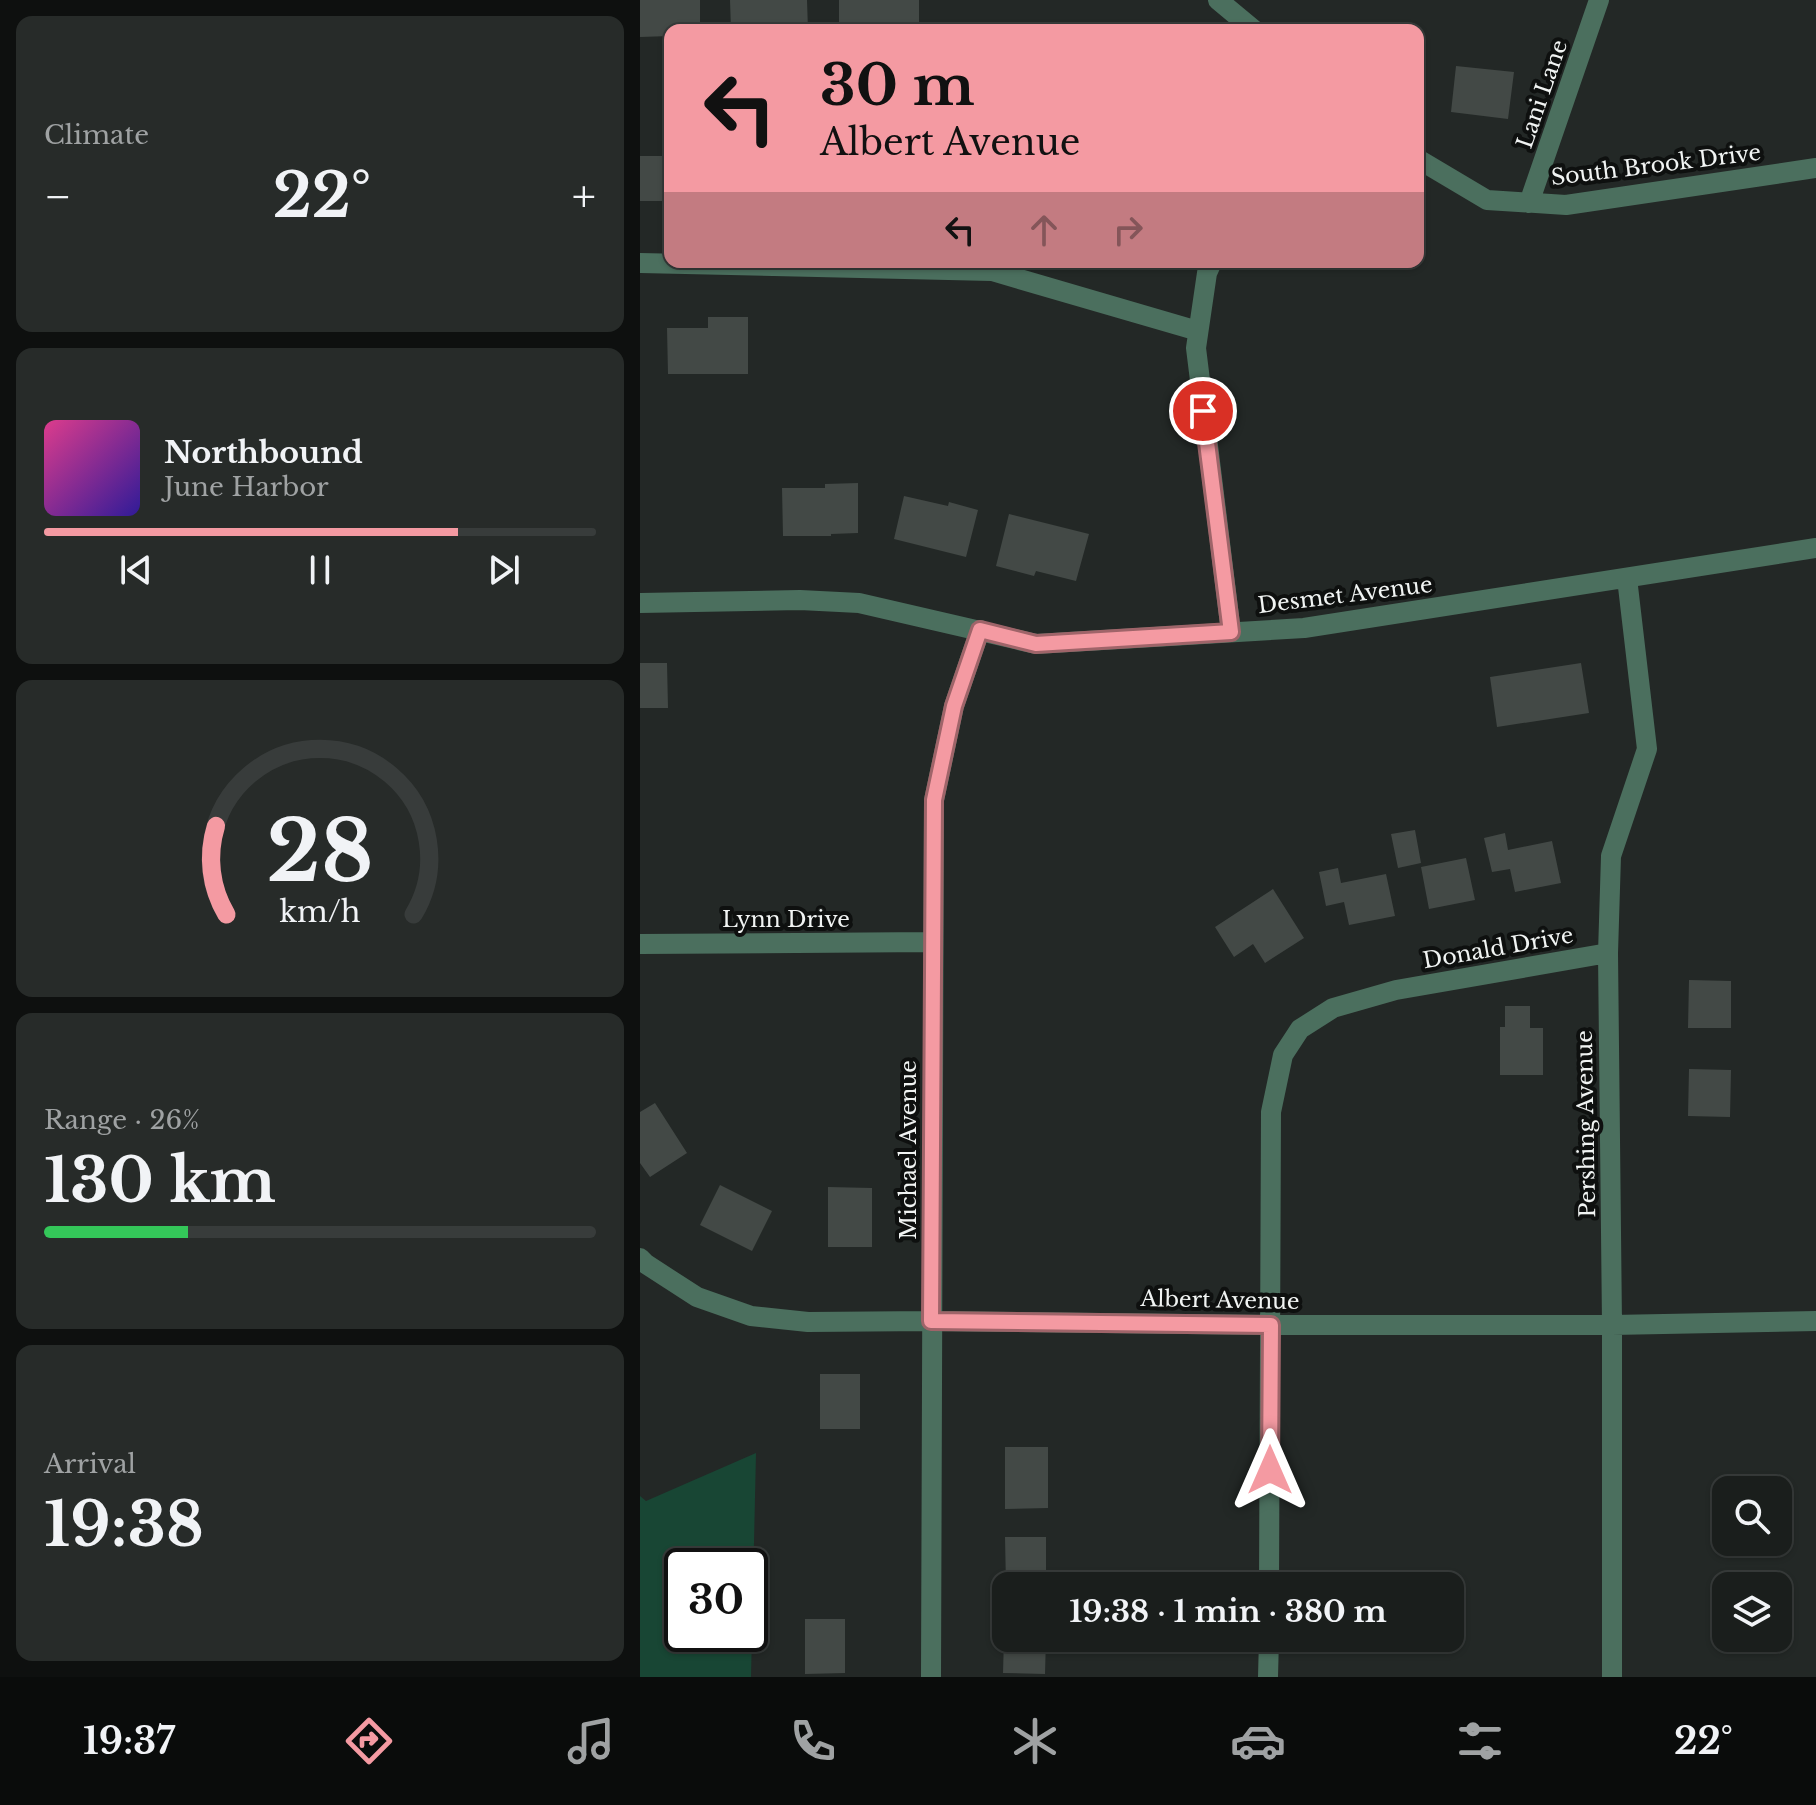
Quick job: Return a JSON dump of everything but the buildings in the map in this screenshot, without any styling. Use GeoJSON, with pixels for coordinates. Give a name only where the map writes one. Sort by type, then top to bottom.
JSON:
{"type":"FeatureCollection","features":[{"type":"Feature","properties":{"kind":"street"},"geometry":{"type":"LineString","coordinates":[[1218,0],[1247,24]]}},
{"type":"Feature","properties":{"kind":"street","name":"Lani Lane"},"geometry":{"type":"LineString","coordinates":[[1529,203],[1599,0]]}},
{"type":"Feature","properties":{"kind":"street","name":"South Brook Drive"},"geometry":{"type":"LineString","coordinates":[[1424,163],[1487,200],[1566,205],[1816,168]]}},
{"type":"Feature","properties":{"kind":"street"},"geometry":{"type":"LineString","coordinates":[[640,263],[664,264]]}},
{"type":"Feature","properties":{"kind":"street"},"geometry":{"type":"LineString","coordinates":[[860,268],[992,271],[1198,331]]}},
{"type":"Feature","properties":{"kind":"street"},"geometry":{"type":"LineString","coordinates":[[1209,268],[1196,348],[1231,632]]}},
{"type":"Feature","properties":{"kind":"street","name":"Desmet Avenue"},"geometry":{"type":"LineString","coordinates":[[640,603],[800,600],[859,603],[1036,644],[1304,628],[1816,548]]}},
{"type":"Feature","properties":{"kind":"street","name":"Pershing Avenue"},"geometry":{"type":"LineString","coordinates":[[1612,1677],[1608,953],[1611,856],[1647,749],[1627,578]]}},
{"type":"Feature","properties":{"kind":"street","name":"Michael Avenue"},"geometry":{"type":"LineString","coordinates":[[931,1677],[934,800],[954,706],[980,630]]}},
{"type":"Feature","properties":{"kind":"street","name":"Lynn Drive"},"geometry":{"type":"LineString","coordinates":[[640,944],[933,942]]}},
{"type":"Feature","properties":{"kind":"street","name":"Donald Drive"},"geometry":{"type":"LineString","coordinates":[[1269,1572],[1271,1112],[1283,1055],[1300,1029],[1333,1008],[1396,990],[1608,953]]}},
{"type":"Feature","properties":{"kind":"street","name":"Albert Avenue"},"geometry":{"type":"LineString","coordinates":[[640,1258],[697,1297],[751,1316],[808,1322],[1612,1325],[1816,1321]]}},
{"type":"Feature","properties":{"kind":"street"},"geometry":{"type":"LineString","coordinates":[[1268,1677],[1269,1652]]}},
{"type":"Feature","properties":{"kind":"green space"},"geometry":{"type":"Polygon","coordinates":[[[756,1453],[754,1548],[664,1548],[664,1652],[752,1652],[751,1677],[640,1677],[640,1496],[646,1501],[756,1453]]]}},
{"type":"Feature","properties":{"kind":"route"},"geometry":{"type":"LineString","coordinates":[[1203,411],[1231,632],[1036,644],[980,630],[954,706],[934,800],[931,1321],[1271,1325],[1270,1470]]}}]}
